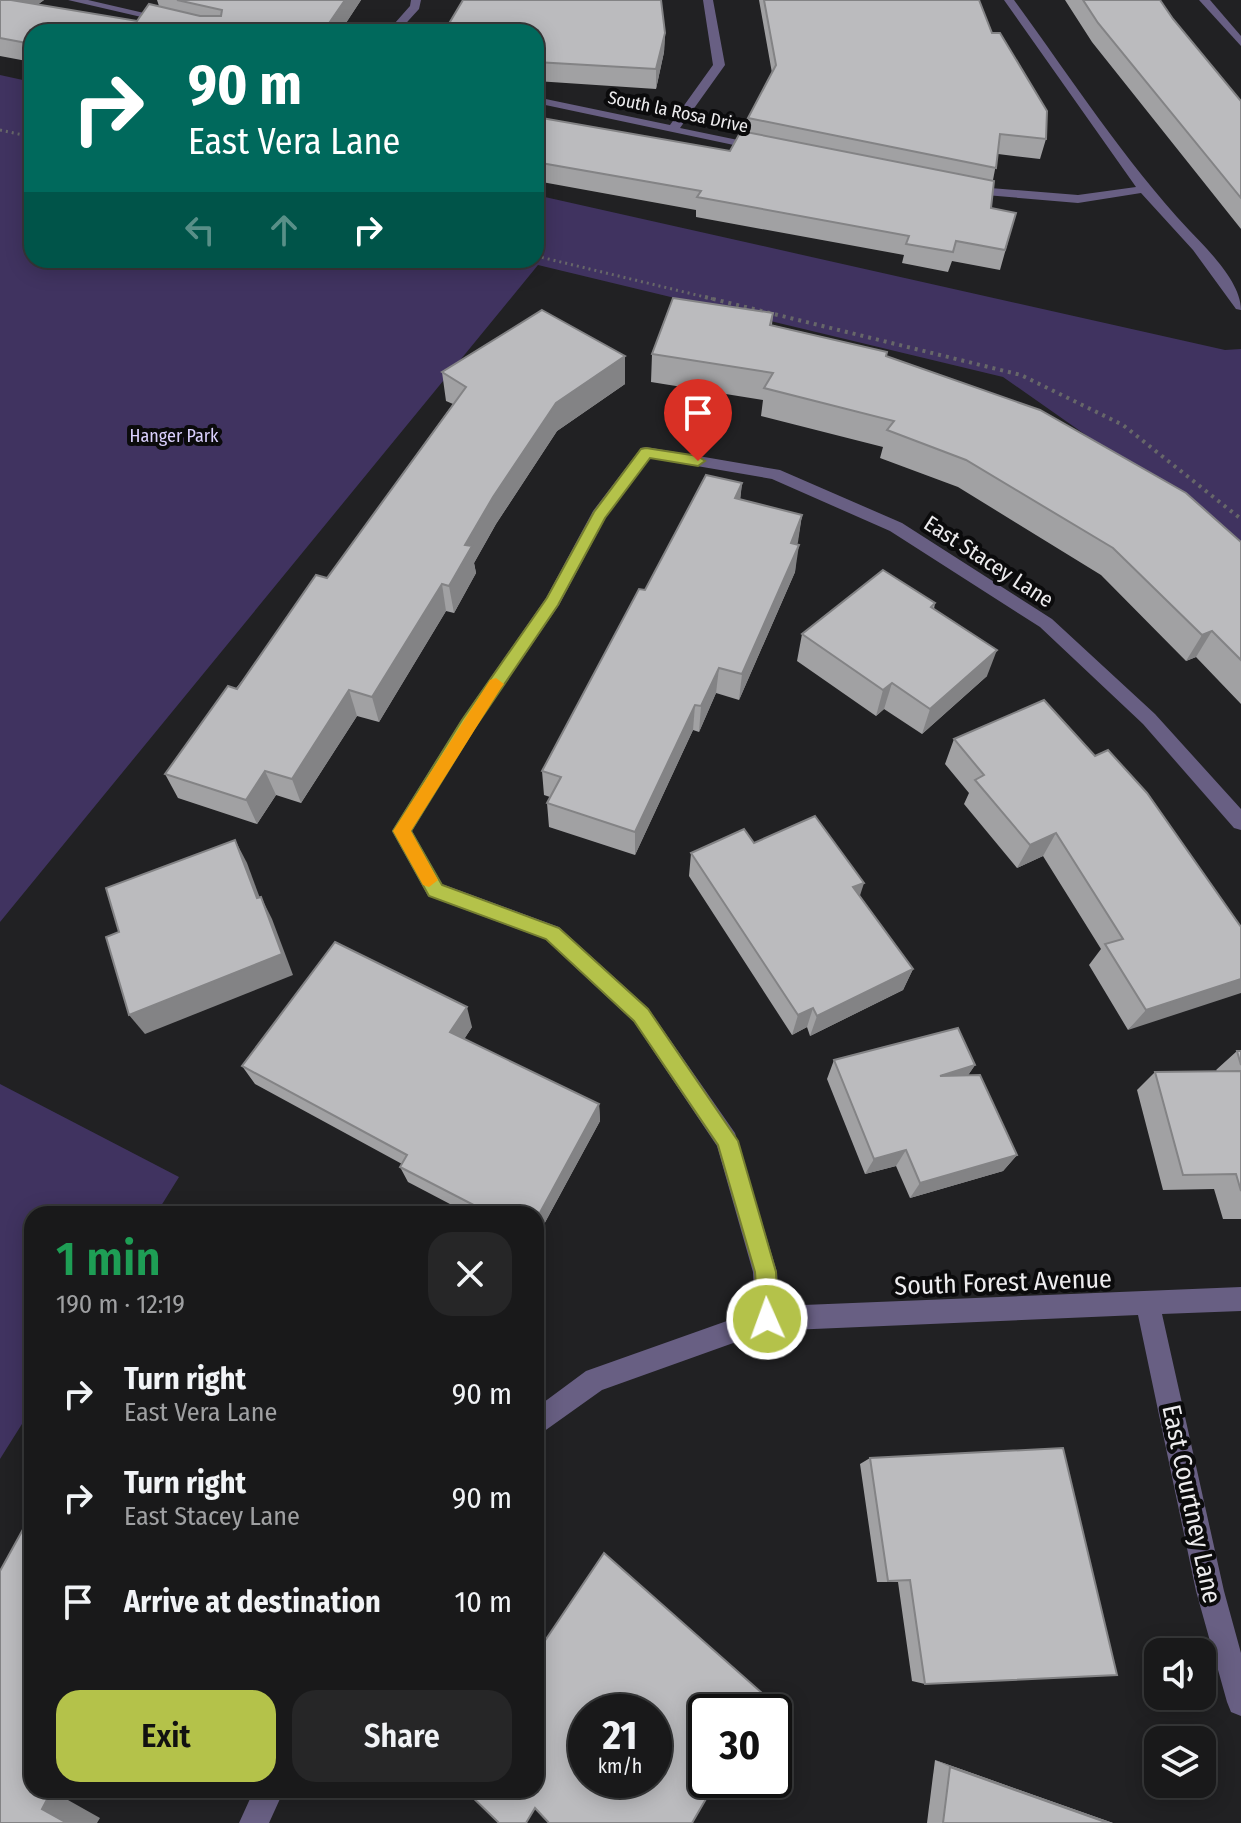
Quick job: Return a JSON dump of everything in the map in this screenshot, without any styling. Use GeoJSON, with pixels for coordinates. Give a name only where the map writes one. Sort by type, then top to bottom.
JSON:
{"type":"FeatureCollection","features":[{"type":"Feature","properties":{"kind":"street"},"geometry":{"type":"LineString","coordinates":[[73,0],[187,24]]}},
{"type":"Feature","properties":{"kind":"street"},"geometry":{"type":"LineString","coordinates":[[399,24],[415,7],[416,0]]}},
{"type":"Feature","properties":{"kind":"street"},"geometry":{"type":"LineString","coordinates":[[673,129],[719,65],[708,0]]}},
{"type":"Feature","properties":{"kind":"street"},"geometry":{"type":"LineString","coordinates":[[1009,0],[1144,189],[1198,247],[1241,306]]}},
{"type":"Feature","properties":{"kind":"street"},"geometry":{"type":"LineString","coordinates":[[1204,0],[1241,43]]}},
{"type":"Feature","properties":{"kind":"street","name":"South la Rosa Drive"},"geometry":{"type":"LineString","coordinates":[[544,102],[771,151]]}},
{"type":"Feature","properties":{"kind":"street"},"geometry":{"type":"LineString","coordinates":[[959,189],[1045,200],[1120,196],[1144,189]]}},
{"type":"Feature","properties":{"kind":"street","name":"East Stacey Lane"},"geometry":{"type":"LineString","coordinates":[[767,1319],[765,1272],[727,1141],[641,1015],[552,933],[435,890],[402,831],[468,724],[553,601],[599,515],[646,452],[775,474],[896,527],[1046,623],[1149,719],[1241,822]]}},
{"type":"Feature","properties":{"kind":"street","name":"South Forest Avenue"},"geometry":{"type":"LineString","coordinates":[[544,1418],[595,1380],[767,1319],[1241,1299]]}},
{"type":"Feature","properties":{"kind":"street","name":"East Courtney Lane"},"geometry":{"type":"LineString","coordinates":[[1148,1305],[1210,1591],[1241,1702]]}},
{"type":"Feature","properties":{"kind":"street"},"geometry":{"type":"LineString","coordinates":[[254,1823],[265,1798]]}},
{"type":"Feature","properties":{"kind":"path"},"geometry":{"type":"LineString","coordinates":[[0,130],[24,135]]}},
{"type":"Feature","properties":{"kind":"path"},"geometry":{"type":"LineString","coordinates":[[544,258],[1021,375],[1123,425],[1241,519]]}},
{"type":"Feature","properties":{"kind":"green space","name":"Hanger Park"},"geometry":{"type":"Polygon","coordinates":[[[0,75],[24,80],[24,268],[536,268],[0,922],[0,75]]]}},
{"type":"Feature","properties":{"kind":"green space","name":"Hanger Park"},"geometry":{"type":"Polygon","coordinates":[[[544,197],[1225,350],[1241,349],[1241,544],[1003,377],[544,266],[544,197]]]}},
{"type":"Feature","properties":{"kind":"green space"},"geometry":{"type":"Polygon","coordinates":[[[0,1084],[179,1177],[161,1206],[24,1206],[24,1421],[0,1459],[0,1084]]]}},
{"type":"Feature","properties":{"kind":"building"},"geometry":{"type":"Polygon","coordinates":[[[0,0],[137,21],[149,4],[200,16],[221,16],[222,10],[177,0],[345,0],[328,24],[24,24],[24,42],[0,38],[0,0]]]}},
{"type":"Feature","properties":{"kind":"building"},"geometry":{"type":"Polygon","coordinates":[[[463,0],[661,0],[665,33],[656,69],[544,62],[544,24],[449,24],[463,0]]]}},
{"type":"Feature","properties":{"kind":"building"},"geometry":{"type":"Polygon","coordinates":[[[764,0],[979,0],[992,33],[1000,33],[1047,111],[1046,139],[1000,134],[996,168],[748,118],[776,65],[764,0]]]}},
{"type":"Feature","properties":{"kind":"building"},"geometry":{"type":"Polygon","coordinates":[[[1083,0],[1160,0],[1241,101],[1241,198],[1098,23],[1083,0]]]}},
{"type":"Feature","properties":{"kind":"building"},"geometry":{"type":"Polygon","coordinates":[[[544,118],[730,151],[741,131],[994,181],[991,208],[1016,213],[1005,250],[956,241],[953,252],[906,244],[909,236],[697,197],[701,191],[544,164],[544,118]]]}},
{"type":"Feature","properties":{"kind":"building"},"geometry":{"type":"Polygon","coordinates":[[[673,298],[773,313],[770,325],[887,352],[886,356],[1040,410],[1186,493],[1241,542],[1241,660],[1212,631],[1202,635],[1113,548],[966,460],[887,430],[894,421],[764,388],[773,373],[652,354],[673,298]]]}},
{"type":"Feature","properties":{"kind":"building"},"geometry":{"type":"Polygon","coordinates":[[[542,310],[625,356],[556,403],[493,497],[465,545],[472,546],[449,586],[442,584],[372,697],[349,690],[292,779],[265,771],[246,800],[165,774],[228,686],[237,689],[316,575],[327,578],[466,387],[442,372],[542,310]]]}},
{"type":"Feature","properties":{"kind":"building"},"geometry":{"type":"Polygon","coordinates":[[[706,475],[742,483],[735,498],[802,515],[791,543],[799,545],[742,674],[719,668],[701,706],[695,705],[635,832],[547,803],[561,777],[542,771],[639,589],[645,590],[706,475]]]}},
{"type":"Feature","properties":{"kind":"building"},"geometry":{"type":"Polygon","coordinates":[[[883,570],[935,603],[931,607],[997,650],[930,709],[892,683],[883,690],[802,634],[883,570]]]}},
{"type":"Feature","properties":{"kind":"building"},"geometry":{"type":"Polygon","coordinates":[[[1044,700],[1095,756],[1108,750],[1147,793],[1241,927],[1241,979],[1146,1010],[1105,944],[1123,939],[1056,833],[1030,845],[975,780],[984,775],[954,739],[1044,700]]]}},
{"type":"Feature","properties":{"kind":"building"},"geometry":{"type":"Polygon","coordinates":[[[815,816],[864,883],[853,887],[913,969],[817,1016],[813,1008],[798,1015],[691,853],[744,829],[754,843],[815,816]]]}},
{"type":"Feature","properties":{"kind":"building"},"geometry":{"type":"Polygon","coordinates":[[[235,840],[282,954],[129,1015],[106,937],[119,932],[106,888],[235,840]]]}},
{"type":"Feature","properties":{"kind":"building"},"geometry":{"type":"Polygon","coordinates":[[[335,942],[467,1007],[450,1032],[599,1104],[544,1206],[476,1206],[400,1167],[407,1155],[242,1066],[335,942]]]}},
{"type":"Feature","properties":{"kind":"building"},"geometry":{"type":"Polygon","coordinates":[[[958,1028],[975,1065],[940,1076],[980,1075],[1017,1155],[920,1183],[906,1150],[874,1159],[834,1060],[958,1028]]]}},
{"type":"Feature","properties":{"kind":"building"},"geometry":{"type":"Polygon","coordinates":[[[1241,1071],[1241,1191],[1236,1174],[1183,1175],[1155,1072],[1241,1071]]]}},
{"type":"Feature","properties":{"kind":"building"},"geometry":{"type":"Polygon","coordinates":[[[1063,1448],[1117,1675],[925,1684],[910,1580],[888,1581],[870,1458],[1063,1448]]]}},
{"type":"Feature","properties":{"kind":"building"},"geometry":{"type":"Polygon","coordinates":[[[24,1528],[24,1798],[48,1798],[42,1809],[67,1823],[0,1823],[0,1571],[24,1528]]]}},
{"type":"Feature","properties":{"kind":"building"},"geometry":{"type":"Polygon","coordinates":[[[604,1553],[762,1693],[688,1694],[688,1798],[707,1798],[692,1823],[549,1823],[535,1808],[526,1823],[499,1823],[473,1798],[544,1798],[544,1642],[604,1553]]]}},
{"type":"Feature","properties":{"kind":"building"},"geometry":{"type":"Polygon","coordinates":[[[950,1767],[1108,1823],[943,1823],[950,1767]]]}},
{"type":"Feature","properties":{"kind":"slow traffic"},"geometry":{"type":"LineString","coordinates":[[429,880],[402,831],[496,684]]}},
{"type":"Feature","properties":{"kind":"route"},"geometry":{"type":"LineString","coordinates":[[698,461],[646,452],[599,515],[553,601],[468,724],[402,831],[435,890],[552,933],[641,1015],[727,1141],[765,1272],[767,1319]]}}]}
